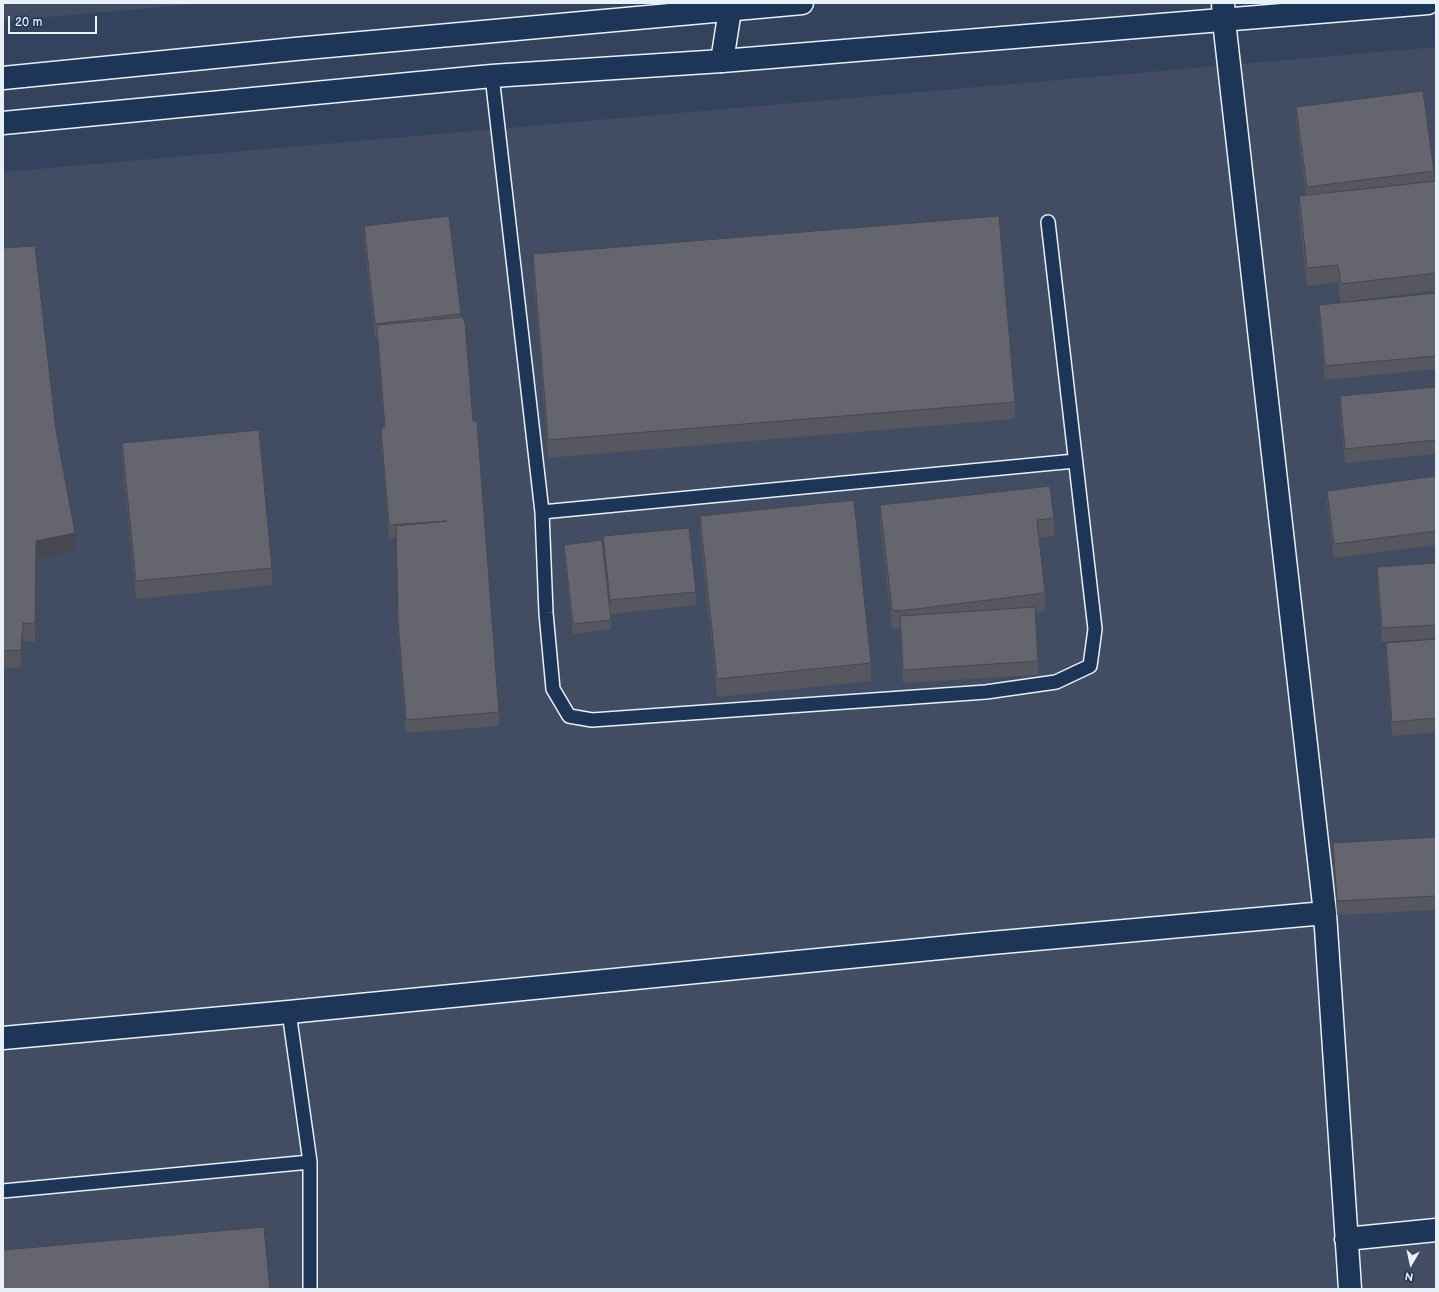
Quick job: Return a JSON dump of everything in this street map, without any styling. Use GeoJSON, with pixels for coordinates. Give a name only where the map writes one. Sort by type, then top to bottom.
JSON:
{"type":"FeatureCollection","features":[{"type":"Feature","properties":{"kind":"street"},"geometry":{"type":"LineString","coordinates":[[3,78],[730,7],[802,3]]}},
{"type":"Feature","properties":{"kind":"street"},"geometry":{"type":"LineString","coordinates":[[3,123],[492,76],[722,61],[1223,12],[1428,3]]}},
{"type":"Feature","properties":{"kind":"street"},"geometry":{"type":"LineString","coordinates":[[722,61],[730,7]]}},
{"type":"Feature","properties":{"kind":"street"},"geometry":{"type":"LineString","coordinates":[[1223,12],[1325,913],[1350,1289]]}},
{"type":"Feature","properties":{"kind":"street"},"geometry":{"type":"LineString","coordinates":[[3,1038],[289,1012],[983,944],[1325,913]]}},
{"type":"Feature","properties":{"kind":"street"},"geometry":{"type":"LineString","coordinates":[[1346,1239],[1436,1230]]}},
{"type":"Feature","properties":{"kind":"lane"},"geometry":{"type":"LineString","coordinates":[[492,76],[542,512],[546,613],[553,689],[569,716],[592,720],[986,692],[1056,682],[1090,666],[1094,630],[1048,222]]}},
{"type":"Feature","properties":{"kind":"lane"},"geometry":{"type":"LineString","coordinates":[[542,512],[1075,461]]}},
{"type":"Feature","properties":{"kind":"lane"},"geometry":{"type":"LineString","coordinates":[[289,1012],[310,1162],[310,1289]]}},
{"type":"Feature","properties":{"kind":"lane"},"geometry":{"type":"LineString","coordinates":[[3,1191],[310,1162]]}},
{"type":"Feature","properties":{"kind":"shaded area"},"geometry":{"type":"Polygon","coordinates":[[[3,3],[208,3],[3,21],[3,3]]]}},
{"type":"Feature","properties":{"kind":"shaded area"},"geometry":{"type":"Polygon","coordinates":[[[1436,47],[1436,1289],[3,1289],[3,172],[1436,47]]]}},
{"type":"Feature","properties":{"kind":"building"},"geometry":{"type":"Polygon","coordinates":[[[1423,91],[1434,171],[1307,187],[1296,107],[1423,91]]]}},
{"type":"Feature","properties":{"kind":"building"},"geometry":{"type":"Polygon","coordinates":[[[1436,181],[1436,273],[1341,284],[1338,265],[1307,268],[1299,196],[1436,181]]]}},
{"type":"Feature","properties":{"kind":"building"},"geometry":{"type":"Polygon","coordinates":[[[449,216],[461,314],[375,324],[364,226],[449,216]]]}},
{"type":"Feature","properties":{"kind":"building"},"geometry":{"type":"Polygon","coordinates":[[[999,216],[1015,402],[548,440],[533,254],[999,216]]]}},
{"type":"Feature","properties":{"kind":"building"},"geometry":{"type":"Polygon","coordinates":[[[35,246],[56,430],[75,533],[36,541],[35,624],[23,623],[21,650],[3,651],[3,248],[35,246]]]}},
{"type":"Feature","properties":{"kind":"building"},"geometry":{"type":"Polygon","coordinates":[[[1436,293],[1436,356],[1325,366],[1319,305],[1436,293]]]}},
{"type":"Feature","properties":{"kind":"building"},"geometry":{"type":"Polygon","coordinates":[[[462,317],[465,322],[473,421],[477,421],[499,712],[406,720],[398,622],[396,526],[447,521],[389,525],[381,429],[385,427],[377,329],[378,325],[462,317]]]}},
{"type":"Feature","properties":{"kind":"building"},"geometry":{"type":"Polygon","coordinates":[[[1436,387],[1436,440],[1345,449],[1340,396],[1436,387]]]}},
{"type":"Feature","properties":{"kind":"building"},"geometry":{"type":"Polygon","coordinates":[[[259,430],[272,568],[136,581],[122,443],[259,430]]]}},
{"type":"Feature","properties":{"kind":"building"},"geometry":{"type":"Polygon","coordinates":[[[1436,476],[1436,531],[1334,544],[1327,491],[1436,476]]]}},
{"type":"Feature","properties":{"kind":"building"},"geometry":{"type":"Polygon","coordinates":[[[1050,486],[1054,518],[1037,520],[1045,593],[900,611],[892,610],[880,505],[1050,486]]]}},
{"type":"Feature","properties":{"kind":"building"},"geometry":{"type":"Polygon","coordinates":[[[854,500],[871,663],[717,679],[700,516],[854,500]]]}},
{"type":"Feature","properties":{"kind":"building"},"geometry":{"type":"Polygon","coordinates":[[[689,528],[696,592],[610,600],[603,536],[689,528]]]}},
{"type":"Feature","properties":{"kind":"building"},"geometry":{"type":"Polygon","coordinates":[[[602,540],[611,620],[573,624],[564,545],[602,540]]]}},
{"type":"Feature","properties":{"kind":"building"},"geometry":{"type":"Polygon","coordinates":[[[1436,563],[1436,625],[1382,628],[1377,567],[1436,563]]]}},
{"type":"Feature","properties":{"kind":"building"},"geometry":{"type":"Polygon","coordinates":[[[1035,607],[1038,661],[903,670],[900,616],[1035,607]]]}},
{"type":"Feature","properties":{"kind":"building"},"geometry":{"type":"Polygon","coordinates":[[[1436,639],[1436,718],[1392,722],[1386,643],[1436,639]]]}},
{"type":"Feature","properties":{"kind":"building"},"geometry":{"type":"Polygon","coordinates":[[[1436,837],[1436,896],[1337,901],[1333,843],[1436,837]]]}},
{"type":"Feature","properties":{"kind":"building"},"geometry":{"type":"Polygon","coordinates":[[[264,1227],[270,1289],[3,1289],[3,1250],[264,1227]]]}}]}
